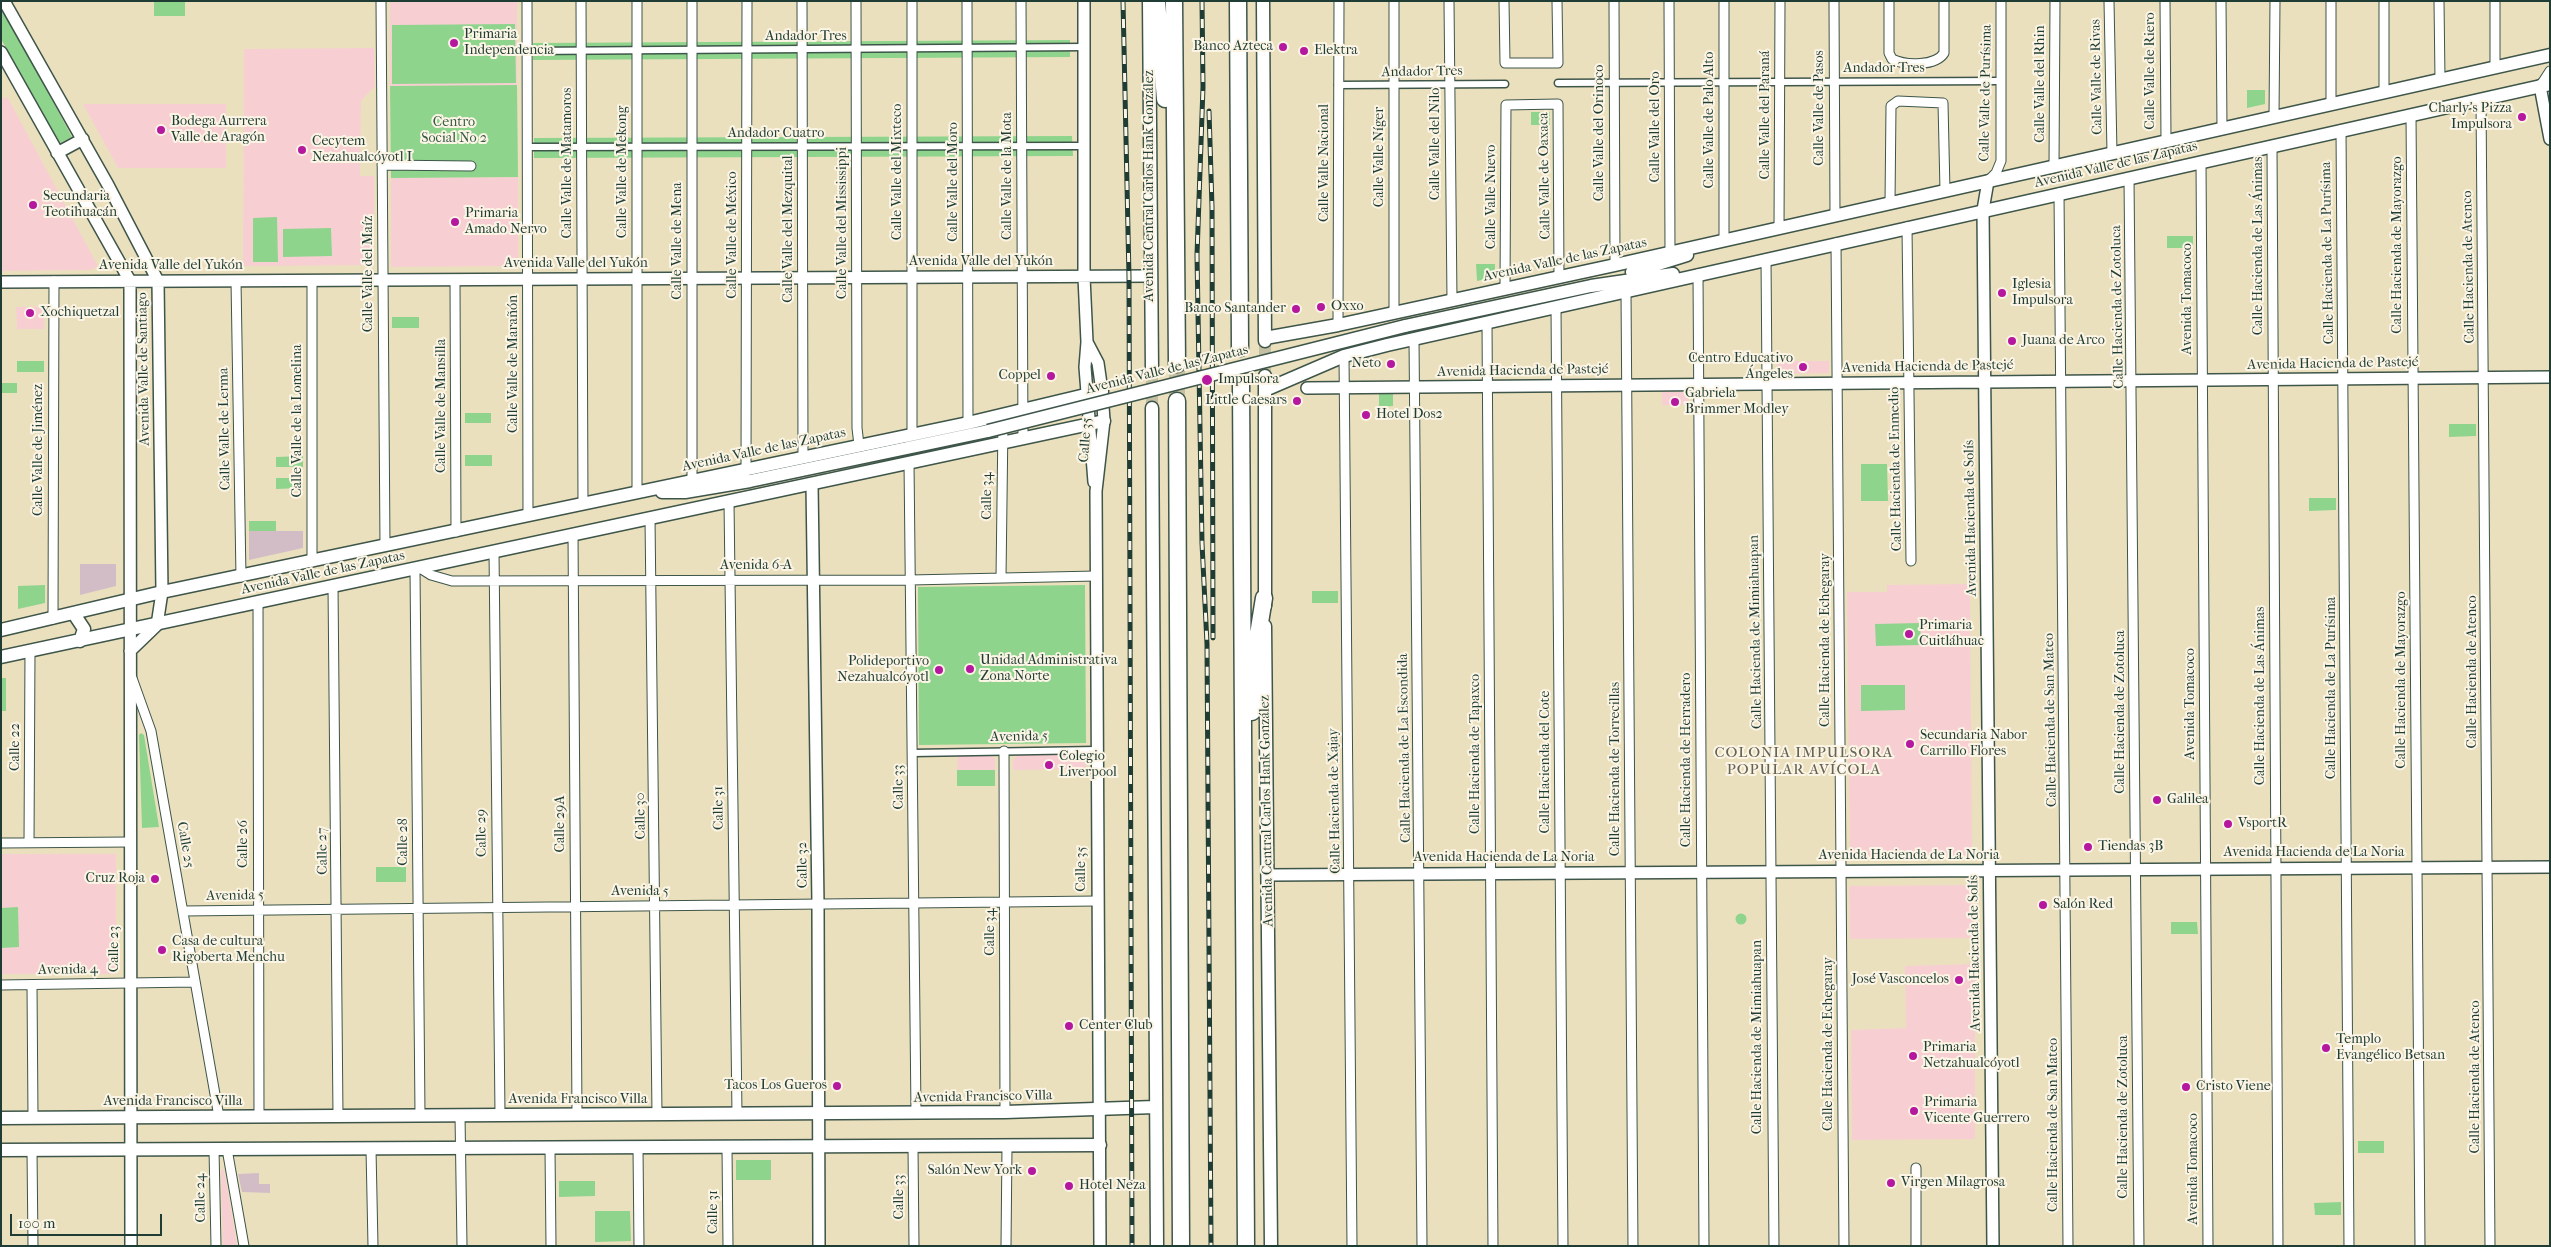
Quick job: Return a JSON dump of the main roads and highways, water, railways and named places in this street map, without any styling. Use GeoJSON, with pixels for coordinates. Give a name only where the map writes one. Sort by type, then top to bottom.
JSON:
{"type":"FeatureCollection","features":[{"type":"Feature","properties":{"kind":"highway"},"geometry":{"type":"LineString","coordinates":[[1157,1],[1170,182],[1176,224]]}},
{"type":"Feature","properties":{"kind":"highway","name":"Avenida Central Carlos Hank González"},"geometry":{"type":"LineString","coordinates":[[1174,1],[1177,364]]}},
{"type":"Feature","properties":{"kind":"highway"},"geometry":{"type":"LineString","coordinates":[[1238,1],[1240,348]]}},
{"type":"Feature","properties":{"kind":"highway","name":"Avenida Central Carlos Hank González"},"geometry":{"type":"LineString","coordinates":[[1241,383],[1246,1246]]}},
{"type":"Feature","properties":{"kind":"highway"},"geometry":{"type":"LineString","coordinates":[[1177,401],[1180,1246]]}},
{"type":"Feature","properties":{"kind":"highway"},"geometry":{"type":"LineString","coordinates":[[1244,748],[1252,714],[1256,647],[1264,598]]}},
{"type":"Feature","properties":{"kind":"main road","name":"Avenida Central Carlos Hank González"},"geometry":{"type":"LineString","coordinates":[[1149,1],[1152,370]]}},
{"type":"Feature","properties":{"kind":"main road","name":"Avenida Valle de las Zapatas"},"geometry":{"type":"LineString","coordinates":[[1263,1],[1265,340],[1615,265],[2550,55]]}},
{"type":"Feature","properties":{"kind":"main road","name":"Avenida Valle de las Zapatas"},"geometry":{"type":"LineString","coordinates":[[1265,390],[1344,356],[1414,339],[2547,83]]}},
{"type":"Feature","properties":{"kind":"main road","name":"Avenida Valle de las Zapatas"},"geometry":{"type":"LineString","coordinates":[[1591,286],[1677,259],[1724,240]]}},
{"type":"Feature","properties":{"kind":"main road","name":"Avenida Valle de las Zapatas"},"geometry":{"type":"LineString","coordinates":[[1,630],[162,592],[456,532],[692,480],[748,475],[988,431],[1405,326],[1591,286],[1647,276],[1698,274]]}},
{"type":"Feature","properties":{"kind":"main road"},"geometry":{"type":"LineString","coordinates":[[1387,346],[1382,343],[1378,334],[1378,326],[1388,314]]}},
{"type":"Feature","properties":{"kind":"main road","name":"Avenida Central Carlos Hank González"},"geometry":{"type":"LineString","coordinates":[[1265,376],[1264,598],[1271,1246]]}},
{"type":"Feature","properties":{"kind":"main road","name":"Avenida Valle de las Zapatas"},"geometry":{"type":"LineString","coordinates":[[637,492],[685,492],[748,475],[803,457],[968,423],[1102,391]]}},
{"type":"Feature","properties":{"kind":"main road"},"geometry":{"type":"LineString","coordinates":[[1038,407],[1039,434]]}},
{"type":"Feature","properties":{"kind":"main road"},"geometry":{"type":"LineString","coordinates":[[1152,408],[1156,1246]]}},
{"type":"Feature","properties":{"kind":"main road","name":"Avenida Valle de las Zapatas"},"geometry":{"type":"LineString","coordinates":[[1,657],[729,502],[1091,422],[1104,421]]}},
{"type":"Feature","properties":{"kind":"main road","name":"Avenida Valle de las Zapatas"},"geometry":{"type":"LineString","coordinates":[[650,518],[748,475]]}},
{"type":"Feature","properties":{"kind":"main road"},"geometry":{"type":"LineString","coordinates":[[74,614],[84,629],[80,640]]}},
{"type":"Feature","properties":{"kind":"main road","name":"Avenida Francisco Villa"},"geometry":{"type":"LineString","coordinates":[[1,1118],[916,1113],[1098,1110],[1155,1107]]}},
{"type":"Feature","properties":{"kind":"main road"},"geometry":{"type":"LineString","coordinates":[[1,1150],[461,1150],[1100,1145]]}},
{"type":"Feature","properties":{"kind":"tunnel"},"geometry":{"type":"LineString","coordinates":[[1265,341],[1265,376]]}},
{"type":"Feature","properties":{"kind":"tunnel"},"geometry":{"type":"LineString","coordinates":[[1177,364],[1177,401]]}},
{"type":"Feature","properties":{"kind":"tunnel"},"geometry":{"type":"LineString","coordinates":[[1152,371],[1152,408]]}},
{"type":"Feature","properties":{"kind":"railway"},"geometry":{"type":"LineString","coordinates":[[1123,1],[1129,277],[1132,1246]]}},
{"type":"Feature","properties":{"kind":"railway"},"geometry":{"type":"LineString","coordinates":[[1202,1],[1203,87],[1197,255],[1202,543],[1207,644],[1211,1246]]}},
{"type":"Feature","properties":{"kind":"railway"},"geometry":{"type":"LineString","coordinates":[[1209,111],[1212,207],[1213,638]]}},
{"type":"Feature","properties":{"kind":"place","name":"Primaria Independencia"},"geometry":{"type":"Point","coordinates":[454,43]}},
{"type":"Feature","properties":{"kind":"place","name":"Banco Azteca"},"geometry":{"type":"Point","coordinates":[1283,47]}},
{"type":"Feature","properties":{"kind":"place","name":"Elektra"},"geometry":{"type":"Point","coordinates":[1304,51]}},
{"type":"Feature","properties":{"kind":"place","name":"Charly's Pizza Impulsora"},"geometry":{"type":"Point","coordinates":[2522,117]}},
{"type":"Feature","properties":{"kind":"place","name":"Bodega Aurrera Valle de Aragón"},"geometry":{"type":"Point","coordinates":[161,130]}},
{"type":"Feature","properties":{"kind":"place","name":"Cecytem Nezahualcóyotl I"},"geometry":{"type":"Point","coordinates":[302,150]}},
{"type":"Feature","properties":{"kind":"place","name":"Secundaria Teotihuacán"},"geometry":{"type":"Point","coordinates":[33,205]}},
{"type":"Feature","properties":{"kind":"place","name":"Primaria Amado Nervo"},"geometry":{"type":"Point","coordinates":[455,222]}},
{"type":"Feature","properties":{"kind":"place","name":"Iglesia Impulsora"},"geometry":{"type":"Point","coordinates":[2002,293]}},
{"type":"Feature","properties":{"kind":"place","name":"Oxxo"},"geometry":{"type":"Point","coordinates":[1321,307]}},
{"type":"Feature","properties":{"kind":"place","name":"Banco Santander"},"geometry":{"type":"Point","coordinates":[1296,309]}},
{"type":"Feature","properties":{"kind":"place","name":"Xochiquetzal"},"geometry":{"type":"Point","coordinates":[30,313]}},
{"type":"Feature","properties":{"kind":"place","name":"Juana de Arco"},"geometry":{"type":"Point","coordinates":[2012,341]}},
{"type":"Feature","properties":{"kind":"place","name":"Neto"},"geometry":{"type":"Point","coordinates":[1391,364]}},
{"type":"Feature","properties":{"kind":"place","name":"Centro Educativo Ángeles"},"geometry":{"type":"Point","coordinates":[1803,367]}},
{"type":"Feature","properties":{"kind":"place","name":"Coppel"},"geometry":{"type":"Point","coordinates":[1051,376]}},
{"type":"Feature","properties":{"kind":"place","name":"Impulsora"},"geometry":{"type":"Point","coordinates":[1207,380]}},
{"type":"Feature","properties":{"kind":"place","name":"Little Caesars"},"geometry":{"type":"Point","coordinates":[1297,401]}},
{"type":"Feature","properties":{"kind":"place","name":"Gabriela Brimmer Modley"},"geometry":{"type":"Point","coordinates":[1675,402]}},
{"type":"Feature","properties":{"kind":"place","name":"Hotel Dos2"},"geometry":{"type":"Point","coordinates":[1366,415]}},
{"type":"Feature","properties":{"kind":"place","name":"Primaria Cuitláhuac"},"geometry":{"type":"Point","coordinates":[1909,634]}},
{"type":"Feature","properties":{"kind":"place","name":"Unidad Administrativa Zona Norte"},"geometry":{"type":"Point","coordinates":[970,669]}},
{"type":"Feature","properties":{"kind":"place","name":"Polideportivo Nezahualcóyotl"},"geometry":{"type":"Point","coordinates":[939,670]}},
{"type":"Feature","properties":{"kind":"place","name":"Secundaria Nabor Carrillo Flores"},"geometry":{"type":"Point","coordinates":[1910,744]}},
{"type":"Feature","properties":{"kind":"place","name":"Colegio Liverpool"},"geometry":{"type":"Point","coordinates":[1049,765]}},
{"type":"Feature","properties":{"kind":"place","name":"Galilea"},"geometry":{"type":"Point","coordinates":[2157,800]}},
{"type":"Feature","properties":{"kind":"place","name":"VsportR"},"geometry":{"type":"Point","coordinates":[2228,824]}},
{"type":"Feature","properties":{"kind":"place","name":"Tiendas 3B"},"geometry":{"type":"Point","coordinates":[2088,847]}},
{"type":"Feature","properties":{"kind":"place","name":"Cruz Roja"},"geometry":{"type":"Point","coordinates":[155,879]}},
{"type":"Feature","properties":{"kind":"place","name":"Salón Red"},"geometry":{"type":"Point","coordinates":[2043,905]}},
{"type":"Feature","properties":{"kind":"place","name":"Casa de cultura Rigoberta Menchu"},"geometry":{"type":"Point","coordinates":[162,950]}},
{"type":"Feature","properties":{"kind":"place","name":"José Vasconcelos"},"geometry":{"type":"Point","coordinates":[1959,980]}},
{"type":"Feature","properties":{"kind":"place","name":"Center Club"},"geometry":{"type":"Point","coordinates":[1069,1026]}},
{"type":"Feature","properties":{"kind":"place","name":"Templo Evangélico Betsan"},"geometry":{"type":"Point","coordinates":[2326,1048]}},
{"type":"Feature","properties":{"kind":"place","name":"Primaria Netzahualcóyotl"},"geometry":{"type":"Point","coordinates":[1913,1056]}},
{"type":"Feature","properties":{"kind":"place","name":"Tacos Los Gueros"},"geometry":{"type":"Point","coordinates":[837,1086]}},
{"type":"Feature","properties":{"kind":"place","name":"Cristo Viene"},"geometry":{"type":"Point","coordinates":[2186,1087]}},
{"type":"Feature","properties":{"kind":"place","name":"Primaria Vicente Guerrero"},"geometry":{"type":"Point","coordinates":[1914,1111]}},
{"type":"Feature","properties":{"kind":"place","name":"Salón New York"},"geometry":{"type":"Point","coordinates":[1032,1171]}},
{"type":"Feature","properties":{"kind":"place","name":"Virgen Milagrosa"},"geometry":{"type":"Point","coordinates":[1891,1183]}},
{"type":"Feature","properties":{"kind":"place","name":"Hotel Neza"},"geometry":{"type":"Point","coordinates":[1069,1186]}},
{"type":"Feature","properties":{"kind":"district","name":"COLONIA IMPULSORA POPULAR AVÍCOLA"},"geometry":{"type":"Point","coordinates":[1804,762]}},
{"type":"Feature","properties":{"kind":"park label","name":"Centro Social No 2"},"geometry":{"type":"Point","coordinates":[454,132]}}]}
